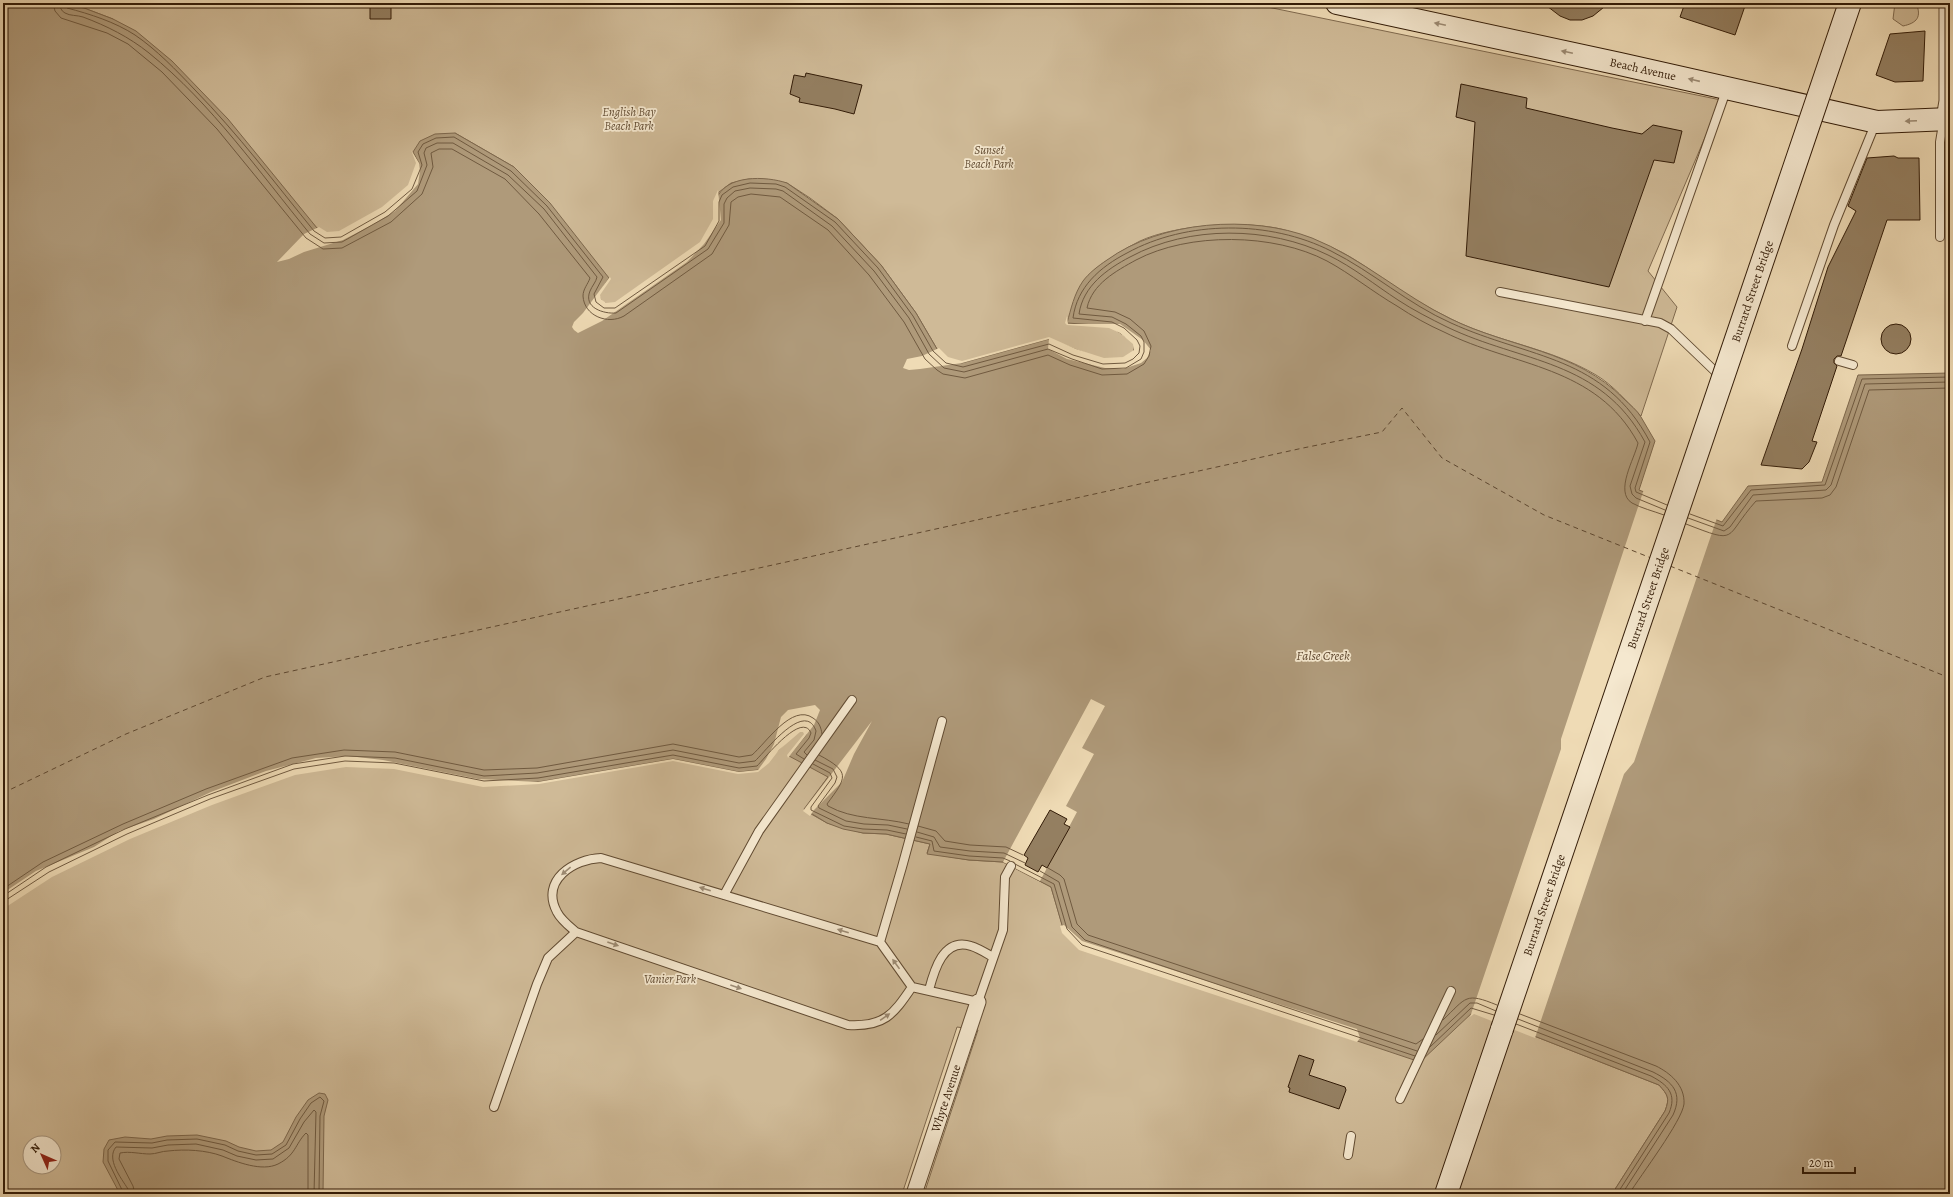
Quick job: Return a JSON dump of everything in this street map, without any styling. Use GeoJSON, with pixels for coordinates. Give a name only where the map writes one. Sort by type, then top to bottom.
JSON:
{"type":"FeatureCollection","features":[{"type":"Feature","properties":{"kind":"main road","name":"Beach Avenue"},"geometry":{"type":"LineString","coordinates":[[1337,3],[1399,9],[1773,100],[1877,122],[1946,123]]}},
{"type":"Feature","properties":{"kind":"main road","name":"Burrard Street Bridge"},"geometry":{"type":"LineString","coordinates":[[1446,1194],[1850,3]]}},
{"type":"Feature","properties":{"kind":"street"},"geometry":{"type":"LineString","coordinates":[[1946,123],[1948,5]]}},
{"type":"Feature","properties":{"kind":"street","name":"Whyte Avenue"},"geometry":{"type":"LineString","coordinates":[[914,1194],[978,1002]]}},
{"type":"Feature","properties":{"kind":"lane"},"geometry":{"type":"LineString","coordinates":[[1645,321],[1727,88]]}},
{"type":"Feature","properties":{"kind":"lane"},"geometry":{"type":"LineString","coordinates":[[1792,346],[1834,226],[1877,122]]}},
{"type":"Feature","properties":{"kind":"lane"},"geometry":{"type":"LineString","coordinates":[[1940,237],[1940,142],[1946,123]]}},
{"type":"Feature","properties":{"kind":"lane"},"geometry":{"type":"LineString","coordinates":[[1500,292],[1660,323],[1671,330],[1722,376],[1685,477]]}},
{"type":"Feature","properties":{"kind":"lane"},"geometry":{"type":"LineString","coordinates":[[1839,361],[1853,365]]}},
{"type":"Feature","properties":{"kind":"lane"},"geometry":{"type":"LineString","coordinates":[[724,895],[759,831],[852,700]]}},
{"type":"Feature","properties":{"kind":"lane"},"geometry":{"type":"LineString","coordinates":[[880,942],[942,721]]}},
{"type":"Feature","properties":{"kind":"lane"},"geometry":{"type":"LineString","coordinates":[[912,987],[900,1005],[884,1020],[867,1026],[848,1025],[576,932],[565,923],[556,911],[553,898],[554,884],[563,872],[587,859],[601,858],[880,942],[912,987],[978,1002],[1003,930],[1005,877],[1011,866]]}},
{"type":"Feature","properties":{"kind":"lane"},"geometry":{"type":"LineString","coordinates":[[494,1107],[537,984],[548,958],[576,932]]}},
{"type":"Feature","properties":{"kind":"lane"},"geometry":{"type":"LineString","coordinates":[[929,990],[936,965],[942,956],[954,946],[970,945],[993,957]]}},
{"type":"Feature","properties":{"kind":"lane"},"geometry":{"type":"LineString","coordinates":[[1400,1099],[1451,991]]}},
{"type":"Feature","properties":{"kind":"lane"},"geometry":{"type":"LineString","coordinates":[[1348,1155],[1351,1136]]}},
{"type":"Feature","properties":{"kind":"green space","name":"Sunset Beach Park"},"geometry":{"type":"Polygon","coordinates":[[[60,3],[1248,3],[1721,100],[1648,271],[1677,307],[1641,416],[1608,384],[1596,375],[1579,366],[1542,351],[1487,334],[1451,319],[1394,287],[1342,252],[1304,236],[1276,228],[1225,225],[1171,231],[1140,241],[1128,247],[1094,270],[1110,326],[1135,343],[1136,350],[1124,359],[962,363],[947,359],[937,349],[916,313],[881,265],[838,219],[787,183],[749,179],[731,183],[719,192],[715,219],[702,243],[615,304],[609,305],[599,300],[514,167],[455,133],[419,163],[409,186],[383,209],[340,233],[326,234],[317,228],[113,19],[84,8],[60,3]]]}},
{"type":"Feature","properties":{"kind":"green space"},"geometry":{"type":"Polygon","coordinates":[[[1895,3],[1916,3],[1918,8],[1917,19],[1912,23],[1903,26],[1893,19],[1895,3]]]}},
{"type":"Feature","properties":{"kind":"green space","name":"Vanier Park"},"geometry":{"type":"Polygon","coordinates":[[[799,730],[804,730],[828,777],[804,810],[827,823],[863,833],[886,834],[930,844],[927,853],[969,860],[1003,862],[1051,887],[1064,931],[1473,1012],[1659,1085],[1664,1091],[1668,1100],[1665,1111],[1612,1194],[924,1194],[978,1030],[957,1027],[902,1194],[3,1194],[3,907],[51,875],[129,837],[211,803],[295,773],[346,765],[673,759],[778,749],[799,730]]]}},
{"type":"Feature","properties":{"kind":"water","name":"False Creek"},"geometry":{"type":"Polygon","coordinates":[[[3,3],[60,3],[84,8],[113,19],[136,31],[172,61],[228,119],[317,228],[326,234],[340,233],[383,209],[409,186],[419,163],[413,152],[420,141],[435,134],[455,133],[514,167],[550,203],[609,278],[598,295],[605,305],[615,304],[680,260],[702,242],[714,221],[716,200],[728,185],[747,179],[768,179],[787,183],[838,219],[881,265],[916,313],[937,349],[947,359],[962,363],[1049,339],[1103,360],[1117,360],[1133,354],[1135,343],[1110,326],[1067,323],[1077,291],[1088,275],[1100,265],[1129,247],[1153,237],[1179,230],[1206,225],[1234,224],[1288,230],[1330,246],[1365,266],[1433,310],[1451,319],[1473,329],[1564,360],[1585,370],[1605,383],[1638,412],[1655,441],[1639,490],[1722,522],[1748,486],[1822,482],[1858,375],[1950,373],[1950,1194],[1612,1194],[1665,1111],[1668,1100],[1664,1091],[1659,1085],[1473,1012],[1420,1062],[1080,948],[1064,932],[1051,887],[1003,862],[969,860],[927,854],[930,844],[886,834],[863,833],[843,829],[827,823],[804,809],[828,777],[789,756],[806,735],[807,732],[799,730],[758,770],[739,772],[673,759],[538,782],[483,785],[394,767],[346,765],[295,773],[211,803],[129,837],[51,875],[3,907],[3,3]]]}},
{"type":"Feature","properties":{"kind":"water"},"geometry":{"type":"Polygon","coordinates":[[[319,1093],[325,1094],[328,1100],[324,1116],[323,1194],[120,1194],[103,1162],[104,1149],[109,1140],[125,1137],[151,1139],[167,1136],[197,1135],[226,1141],[239,1147],[256,1151],[271,1150],[283,1142],[296,1117],[308,1100],[319,1093]]]}},
{"type":"Feature","properties":{"kind":"pier"},"geometry":{"type":"Polygon","coordinates":[[[411,150],[419,163],[420,171],[418,184],[395,211],[343,240],[277,262],[304,234],[319,227],[327,232],[339,231],[382,207],[408,185],[416,163],[411,150]]]}},
{"type":"Feature","properties":{"kind":"pier"},"geometry":{"type":"Polygon","coordinates":[[[718,190],[721,220],[704,244],[687,262],[602,321],[578,333],[574,330],[572,327],[574,322],[583,313],[610,277],[611,279],[600,295],[601,299],[606,303],[615,302],[700,242],[713,219],[713,201],[718,190]]]}},
{"type":"Feature","properties":{"kind":"pier"},"geometry":{"type":"Polygon","coordinates":[[[1067,316],[1068,324],[1120,324],[1143,340],[1151,350],[1147,358],[1141,363],[1123,369],[1105,368],[1067,359],[1048,349],[1049,339],[962,363],[909,370],[903,368],[907,359],[922,356],[939,348],[948,357],[962,361],[1049,337],[1076,349],[1104,358],[1123,357],[1134,350],[1133,344],[1120,333],[1109,328],[1067,325],[1065,323],[1067,316]]]}},
{"type":"Feature","properties":{"kind":"pier"},"geometry":{"type":"Polygon","coordinates":[[[1644,489],[1717,518],[1634,762],[1624,774],[1535,1038],[1474,1014],[1470,1017],[1561,749],[1561,739],[1644,489]]]}},
{"type":"Feature","properties":{"kind":"pier"},"geometry":{"type":"Polygon","coordinates":[[[1091,699],[1105,706],[1082,748],[1094,754],[1066,806],[1077,812],[1040,881],[1003,862],[1091,699]]]}},
{"type":"Feature","properties":{"kind":"pier"},"geometry":{"type":"Polygon","coordinates":[[[815,705],[820,710],[814,725],[788,758],[787,755],[804,734],[803,732],[800,732],[779,750],[769,763],[758,772],[738,774],[673,761],[539,784],[483,787],[394,769],[346,767],[295,775],[212,805],[130,839],[52,877],[3,909],[3,893],[36,871],[94,847],[119,831],[154,819],[211,792],[266,771],[316,758],[348,756],[383,760],[478,779],[538,782],[673,759],[739,772],[758,770],[774,744],[781,717],[788,710],[815,705]]]}},
{"type":"Feature","properties":{"kind":"pier"},"geometry":{"type":"Polygon","coordinates":[[[872,721],[854,754],[842,782],[810,816],[803,811],[872,721]]]}},
{"type":"Feature","properties":{"kind":"pier"},"geometry":{"type":"Polygon","coordinates":[[[1064,925],[1082,941],[1357,1029],[1360,1038],[1357,1042],[1079,950],[1062,933],[1060,926],[1064,925]]]}},
{"type":"Feature","properties":{"kind":"building"},"geometry":{"type":"Polygon","coordinates":[[[370,3],[391,3],[391,19],[370,19],[370,3]]]}},
{"type":"Feature","properties":{"kind":"building"},"geometry":{"type":"Polygon","coordinates":[[[1543,3],[1609,3],[1593,16],[1582,20],[1570,20],[1560,16],[1543,3]]]}},
{"type":"Feature","properties":{"kind":"building"},"geometry":{"type":"Polygon","coordinates":[[[1685,3],[1746,3],[1735,35],[1680,17],[1685,3]]]}},
{"type":"Feature","properties":{"kind":"building"},"geometry":{"type":"Polygon","coordinates":[[[1925,31],[1923,81],[1895,82],[1876,75],[1890,34],[1925,31]]]}},
{"type":"Feature","properties":{"kind":"building"},"geometry":{"type":"Polygon","coordinates":[[[806,73],[862,85],[854,114],[799,102],[800,98],[790,94],[794,75],[805,77],[806,73]]]}},
{"type":"Feature","properties":{"kind":"building"},"geometry":{"type":"Polygon","coordinates":[[[1461,84],[1527,98],[1526,108],[1612,128],[1642,134],[1653,125],[1682,131],[1674,163],[1654,160],[1609,287],[1466,256],[1475,122],[1456,117],[1461,84]]]}},
{"type":"Feature","properties":{"kind":"building"},"geometry":{"type":"Polygon","coordinates":[[[1894,156],[1898,158],[1919,158],[1920,220],[1887,220],[1841,356],[1837,356],[1834,359],[1834,363],[1837,366],[1812,441],[1817,442],[1809,462],[1802,469],[1761,465],[1802,349],[1828,267],[1856,211],[1848,206],[1867,158],[1894,156]]]}},
{"type":"Feature","properties":{"kind":"building"},"geometry":{"type":"Polygon","coordinates":[[[1896,324],[1906,329],[1911,339],[1906,349],[1896,354],[1886,349],[1881,339],[1886,329],[1896,324]]]}},
{"type":"Feature","properties":{"kind":"building"},"geometry":{"type":"Polygon","coordinates":[[[1050,810],[1067,819],[1064,824],[1070,827],[1047,868],[1042,865],[1038,872],[1025,865],[1028,858],[1024,855],[1050,810]]]}},
{"type":"Feature","properties":{"kind":"building"},"geometry":{"type":"Polygon","coordinates":[[[1299,1055],[1314,1060],[1309,1075],[1345,1087],[1346,1090],[1339,1109],[1289,1092],[1290,1088],[1288,1087],[1299,1055]]]}},
{"type":"Feature","properties":{"kind":"ferry route"},"geometry":{"type":"LineString","coordinates":[[3,793],[126,734],[265,677],[1303,448],[1382,432],[1402,408],[1442,458],[1544,515],[1651,558]]}},
{"type":"Feature","properties":{"kind":"ferry route"},"geometry":{"type":"LineString","coordinates":[[1670,566],[1950,678]]}},
{"type":"Feature","properties":{"kind":"park label","name":"English Bay Beach Park"},"geometry":{"type":"Point","coordinates":[629,119]}}]}
